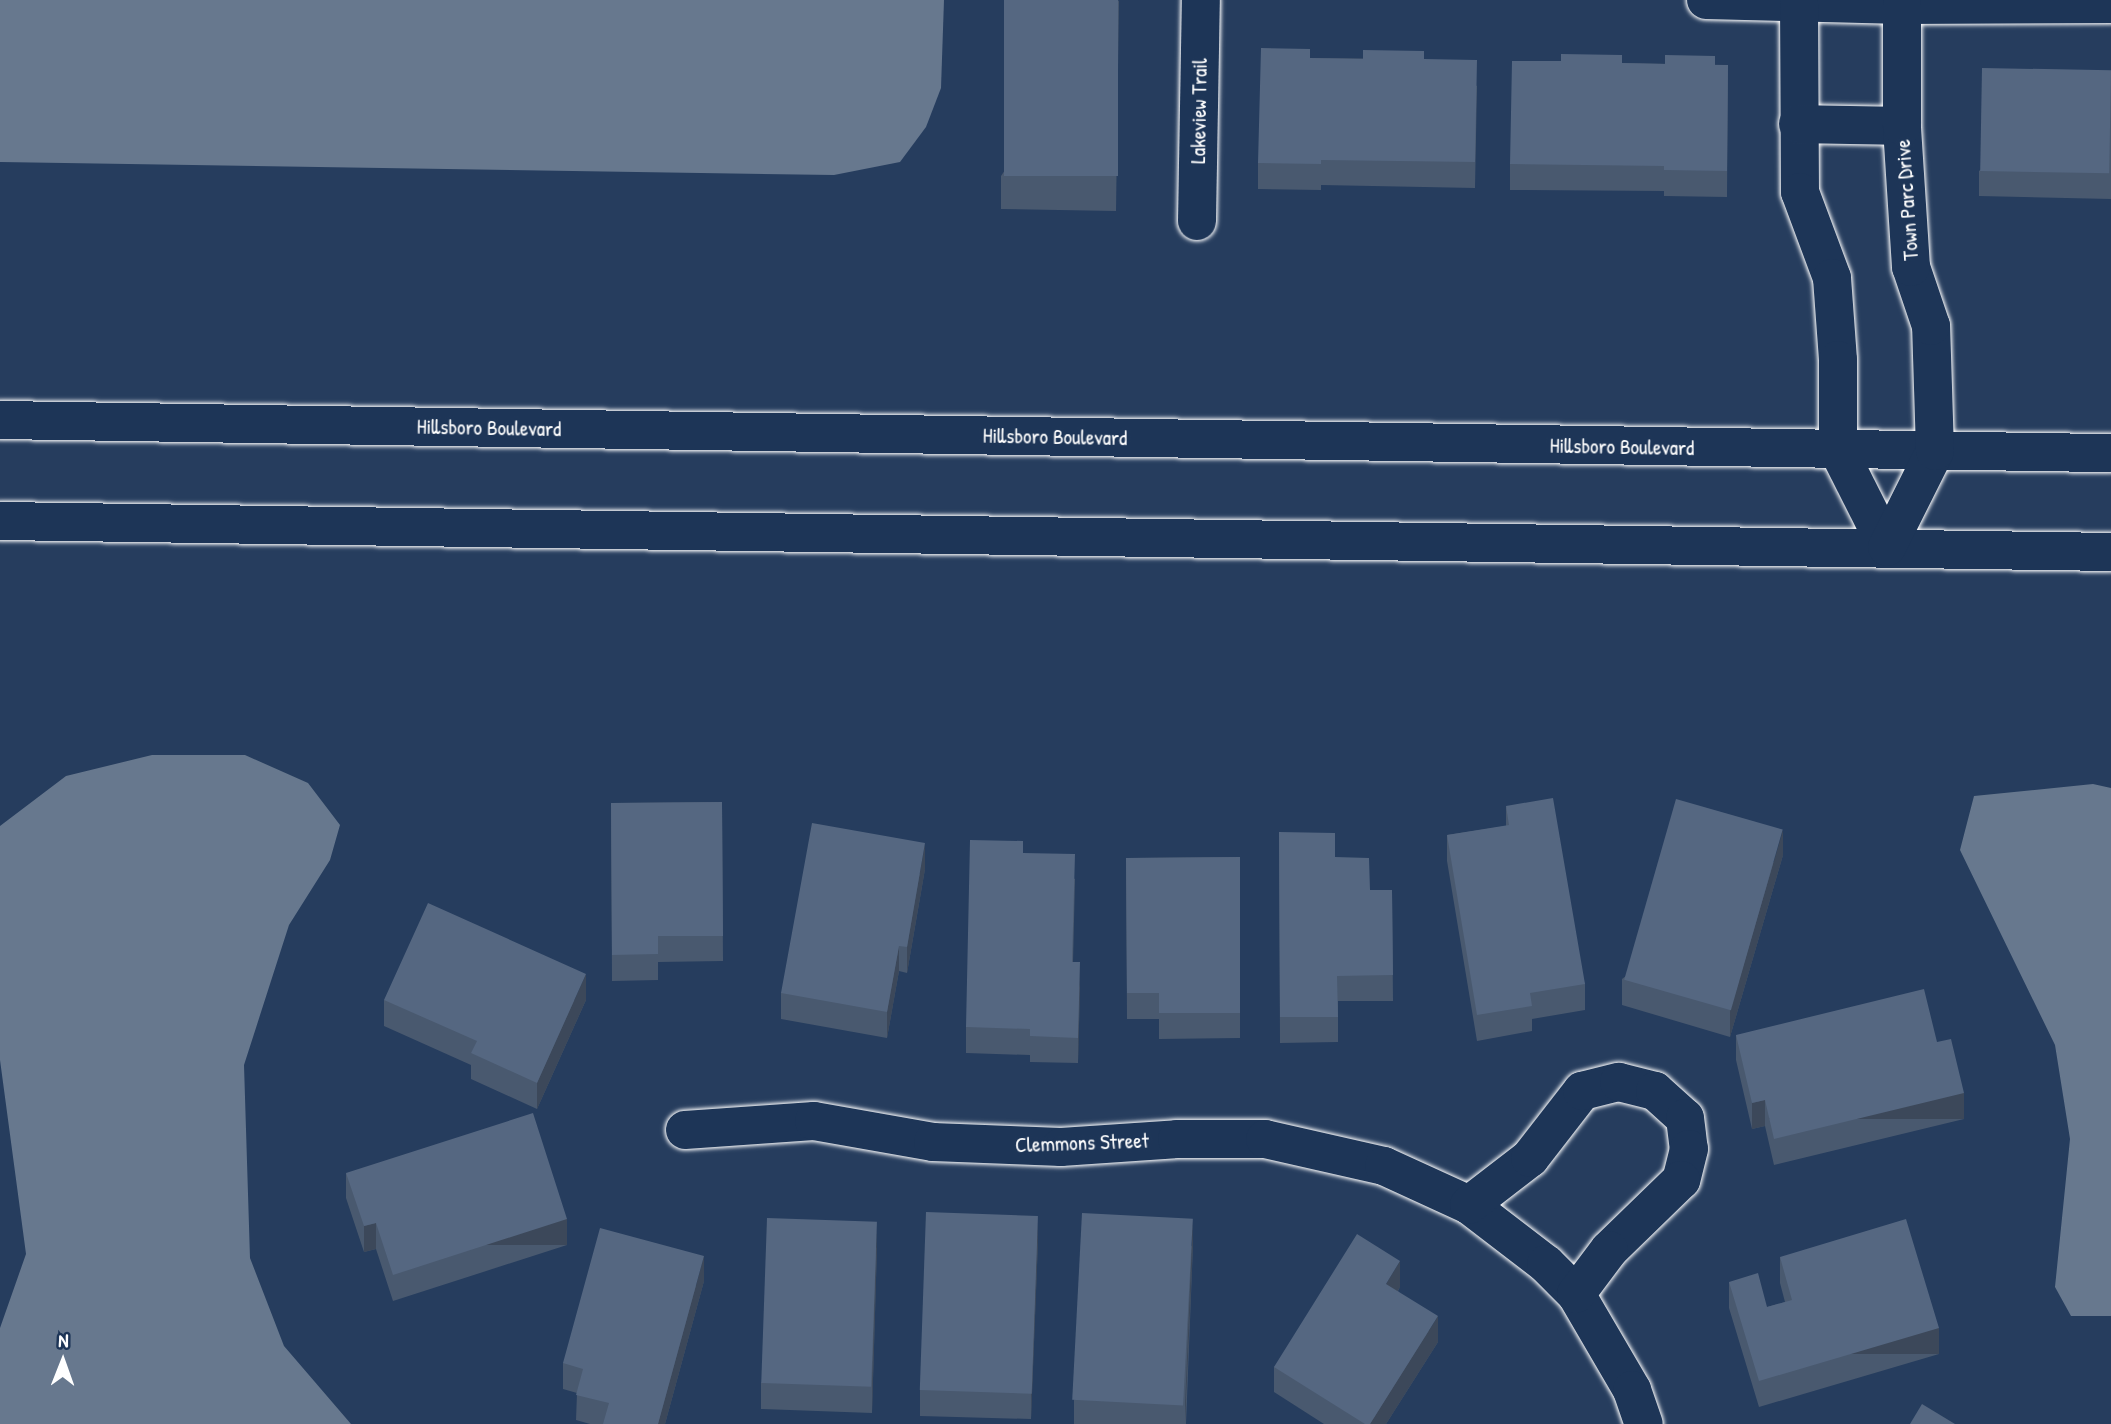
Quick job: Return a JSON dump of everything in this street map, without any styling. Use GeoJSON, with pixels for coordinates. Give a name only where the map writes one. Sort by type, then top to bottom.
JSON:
{"type":"FeatureCollection","features":[{"type":"Feature","properties":{"kind":"street","name":"Lakeview Trail"},"geometry":{"type":"LineString","coordinates":[[1197,221],[1201,0]]}},
{"type":"Feature","properties":{"kind":"street"},"geometry":{"type":"LineString","coordinates":[[1706,0],[1902,5],[2111,4]]}},
{"type":"Feature","properties":{"kind":"street"},"geometry":{"type":"LineString","coordinates":[[1799,2],[1800,192],[1832,278],[1838,360],[1838,450],[1887,547]]}},
{"type":"Feature","properties":{"kind":"street","name":"Town Parc Drive"},"geometry":{"type":"LineString","coordinates":[[1887,547],[1935,451],[1931,326],[1911,267],[1902,125],[1902,5]]}},
{"type":"Feature","properties":{"kind":"street"},"geometry":{"type":"LineString","coordinates":[[1798,124],[1902,125]]}},
{"type":"Feature","properties":{"kind":"street","name":"Hillsboro Boulevard"},"geometry":{"type":"LineString","coordinates":[[0,420],[2111,453]]}},
{"type":"Feature","properties":{"kind":"street"},"geometry":{"type":"LineString","coordinates":[[0,521],[2111,552]]}},
{"type":"Feature","properties":{"kind":"street"},"geometry":{"type":"LineString","coordinates":[[1469,1205],[1530,1158],[1582,1091],[1619,1082],[1654,1091],[1685,1118],[1689,1149],[1681,1180],[1609,1250],[1576,1294]]}},
{"type":"Feature","properties":{"kind":"street","name":"Clemmons Street"},"geometry":{"type":"LineString","coordinates":[[685,1130],[814,1121],[933,1142],[1060,1147],[1177,1139],[1265,1139],[1384,1166],[1469,1205],[1546,1264],[1576,1294],[1632,1390],[1644,1424]]}},
{"type":"Feature","properties":{"kind":"water"},"geometry":{"type":"Polygon","coordinates":[[[0,0],[944,0],[941,88],[926,127],[900,162],[834,175],[0,162],[0,0]]]}},
{"type":"Feature","properties":{"kind":"water"},"geometry":{"type":"Polygon","coordinates":[[[152,755],[245,755],[308,783],[340,825],[330,860],[289,925],[244,1065],[250,1258],[284,1346],[351,1424],[0,1424],[0,1328],[26,1254],[0,1060],[0,826],[66,776],[152,755]]]}},
{"type":"Feature","properties":{"kind":"water"},"geometry":{"type":"Polygon","coordinates":[[[2093,784],[2111,788],[2111,1316],[2071,1316],[2055,1287],[2070,1139],[2055,1045],[1960,850],[1974,796],[2093,784]]]}},
{"type":"Feature","properties":{"kind":"building"},"geometry":{"type":"Polygon","coordinates":[[[1004,0],[1118,0],[1118,176],[1004,176],[1004,0]]]}},
{"type":"Feature","properties":{"kind":"building"},"geometry":{"type":"Polygon","coordinates":[[[1261,48],[1310,49],[1310,58],[1363,59],[1363,50],[1424,51],[1424,59],[1477,60],[1475,162],[1321,160],[1321,164],[1258,163],[1261,48]]]}},
{"type":"Feature","properties":{"kind":"building"},"geometry":{"type":"Polygon","coordinates":[[[1561,54],[1622,55],[1622,63],[1665,64],[1665,55],[1715,56],[1715,65],[1728,65],[1727,171],[1664,170],[1664,166],[1510,164],[1512,61],[1561,61],[1561,54]]]}},
{"type":"Feature","properties":{"kind":"building"},"geometry":{"type":"Polygon","coordinates":[[[1982,68],[2111,70],[2109,173],[1980,171],[1982,68]]]}},
{"type":"Feature","properties":{"kind":"building"},"geometry":{"type":"Polygon","coordinates":[[[1553,798],[1585,984],[1530,993],[1532,1006],[1477,1015],[1447,835],[1509,825],[1506,806],[1553,798]]]}},
{"type":"Feature","properties":{"kind":"building"},"geometry":{"type":"Polygon","coordinates":[[[1676,799],[1783,830],[1731,1010],[1624,980],[1676,799]]]}},
{"type":"Feature","properties":{"kind":"building"},"geometry":{"type":"Polygon","coordinates":[[[722,802],[723,936],[658,936],[658,954],[612,955],[611,803],[722,802]]]}},
{"type":"Feature","properties":{"kind":"building"},"geometry":{"type":"Polygon","coordinates":[[[812,823],[925,843],[907,947],[899,946],[887,1012],[781,993],[812,823]]]}},
{"type":"Feature","properties":{"kind":"building"},"geometry":{"type":"Polygon","coordinates":[[[1279,832],[1335,833],[1335,857],[1369,858],[1370,890],[1392,890],[1393,975],[1337,976],[1338,1017],[1280,1017],[1279,832]]]}},
{"type":"Feature","properties":{"kind":"building"},"geometry":{"type":"Polygon","coordinates":[[[970,840],[1023,841],[1023,853],[1075,854],[1072,962],[1080,962],[1078,1038],[1030,1036],[1030,1029],[966,1027],[970,840]]]}},
{"type":"Feature","properties":{"kind":"building"},"geometry":{"type":"Polygon","coordinates":[[[1240,857],[1240,1013],[1159,1013],[1159,993],[1127,993],[1126,858],[1240,857]]]}},
{"type":"Feature","properties":{"kind":"building"},"geometry":{"type":"Polygon","coordinates":[[[428,903],[586,974],[537,1083],[471,1053],[477,1041],[384,1000],[428,903]]]}},
{"type":"Feature","properties":{"kind":"building"},"geometry":{"type":"Polygon","coordinates":[[[1924,989],[1937,1042],[1951,1039],[1964,1093],[1774,1139],[1765,1100],[1752,1103],[1736,1035],[1924,989]]]}},
{"type":"Feature","properties":{"kind":"building"},"geometry":{"type":"Polygon","coordinates":[[[533,1113],[567,1219],[393,1275],[376,1223],[364,1226],[346,1173],[533,1113]]]}},
{"type":"Feature","properties":{"kind":"building"},"geometry":{"type":"Polygon","coordinates":[[[926,1212],[1038,1216],[1032,1394],[920,1390],[926,1212]]]}},
{"type":"Feature","properties":{"kind":"building"},"geometry":{"type":"Polygon","coordinates":[[[1082,1213],[1193,1219],[1183,1406],[1072,1400],[1082,1213]]]}},
{"type":"Feature","properties":{"kind":"building"},"geometry":{"type":"Polygon","coordinates":[[[767,1218],[877,1222],[871,1387],[761,1383],[767,1218]]]}},
{"type":"Feature","properties":{"kind":"building"},"geometry":{"type":"Polygon","coordinates":[[[1906,1219],[1939,1328],[1759,1381],[1729,1282],[1758,1273],[1767,1307],[1792,1300],[1780,1257],[1906,1219]]]}},
{"type":"Feature","properties":{"kind":"building"},"geometry":{"type":"Polygon","coordinates":[[[600,1228],[704,1256],[658,1424],[603,1424],[609,1403],[576,1395],[583,1369],[563,1363],[600,1228]]]}},
{"type":"Feature","properties":{"kind":"building"},"geometry":{"type":"Polygon","coordinates":[[[1357,1234],[1400,1261],[1386,1284],[1438,1316],[1370,1424],[1365,1424],[1274,1367],[1357,1234]]]}},
{"type":"Feature","properties":{"kind":"building"},"geometry":{"type":"Polygon","coordinates":[[[1922,1404],[1955,1424],[1910,1424],[1922,1404]]]}}]}
